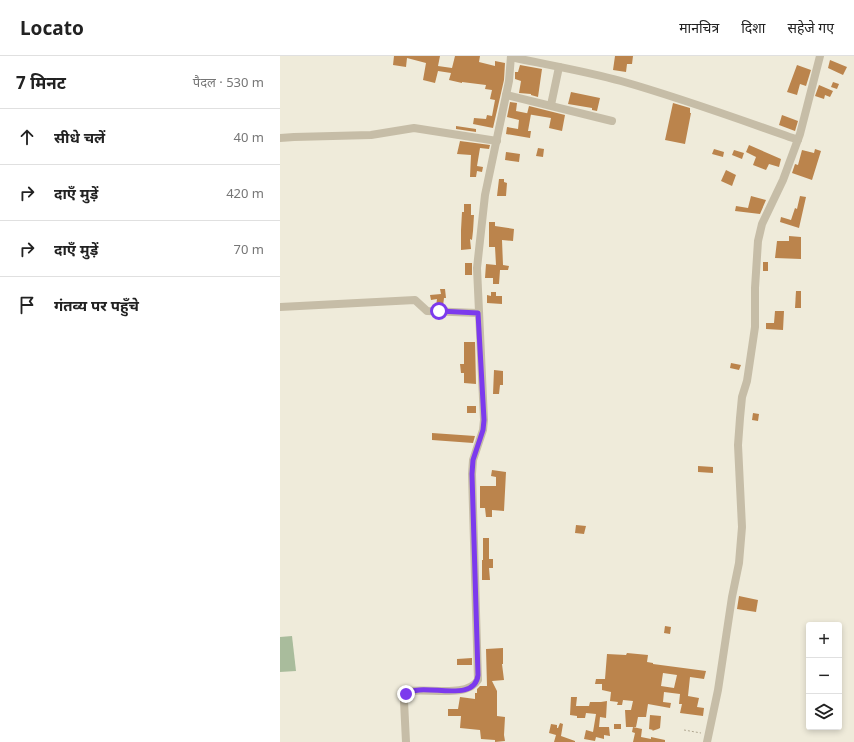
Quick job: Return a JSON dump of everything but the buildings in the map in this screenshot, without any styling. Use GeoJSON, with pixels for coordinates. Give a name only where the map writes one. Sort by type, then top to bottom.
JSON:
{"type":"FeatureCollection","features":[{"type":"Feature","properties":{"kind":"street"},"geometry":{"type":"LineString","coordinates":[[708,738],[718,690],[732,597],[739,563],[742,506],[738,445],[742,396],[747,381],[755,327],[755,288],[758,241],[762,224],[783,180],[798,140],[820,56]]}},
{"type":"Feature","properties":{"kind":"street"},"geometry":{"type":"LineString","coordinates":[[406,742],[404,701],[406,694],[410,691],[416,690],[459,690],[475,685],[478,680],[472,474],[473,460],[483,430],[484,420],[477,268],[479,241],[487,188],[506,95],[511,57],[621,81],[712,109],[798,140]]}},
{"type":"Feature","properties":{"kind":"street"},"geometry":{"type":"LineString","coordinates":[[551,105],[559,67]]}},
{"type":"Feature","properties":{"kind":"street"},"geometry":{"type":"LineString","coordinates":[[506,95],[612,121]]}},
{"type":"Feature","properties":{"kind":"street"},"geometry":{"type":"LineString","coordinates":[[280,138],[294,136],[371,135],[414,128],[497,141]]}},
{"type":"Feature","properties":{"kind":"street"},"geometry":{"type":"LineString","coordinates":[[280,307],[415,300],[427,311],[478,313]]}},
{"type":"Feature","properties":{"kind":"path"},"geometry":{"type":"LineString","coordinates":[[684,730],[708,738]]}},
{"type":"Feature","properties":{"kind":"green space"},"geometry":{"type":"Polygon","coordinates":[[[292,636],[296,671],[280,672],[280,637],[292,636]]]}},
{"type":"Feature","properties":{"kind":"route"},"geometry":{"type":"LineString","coordinates":[[406,694],[410,691],[416,690],[459,690],[475,685],[478,680],[474,500],[472,474],[473,460],[483,430],[484,420],[478,313],[439,311]]}}]}
